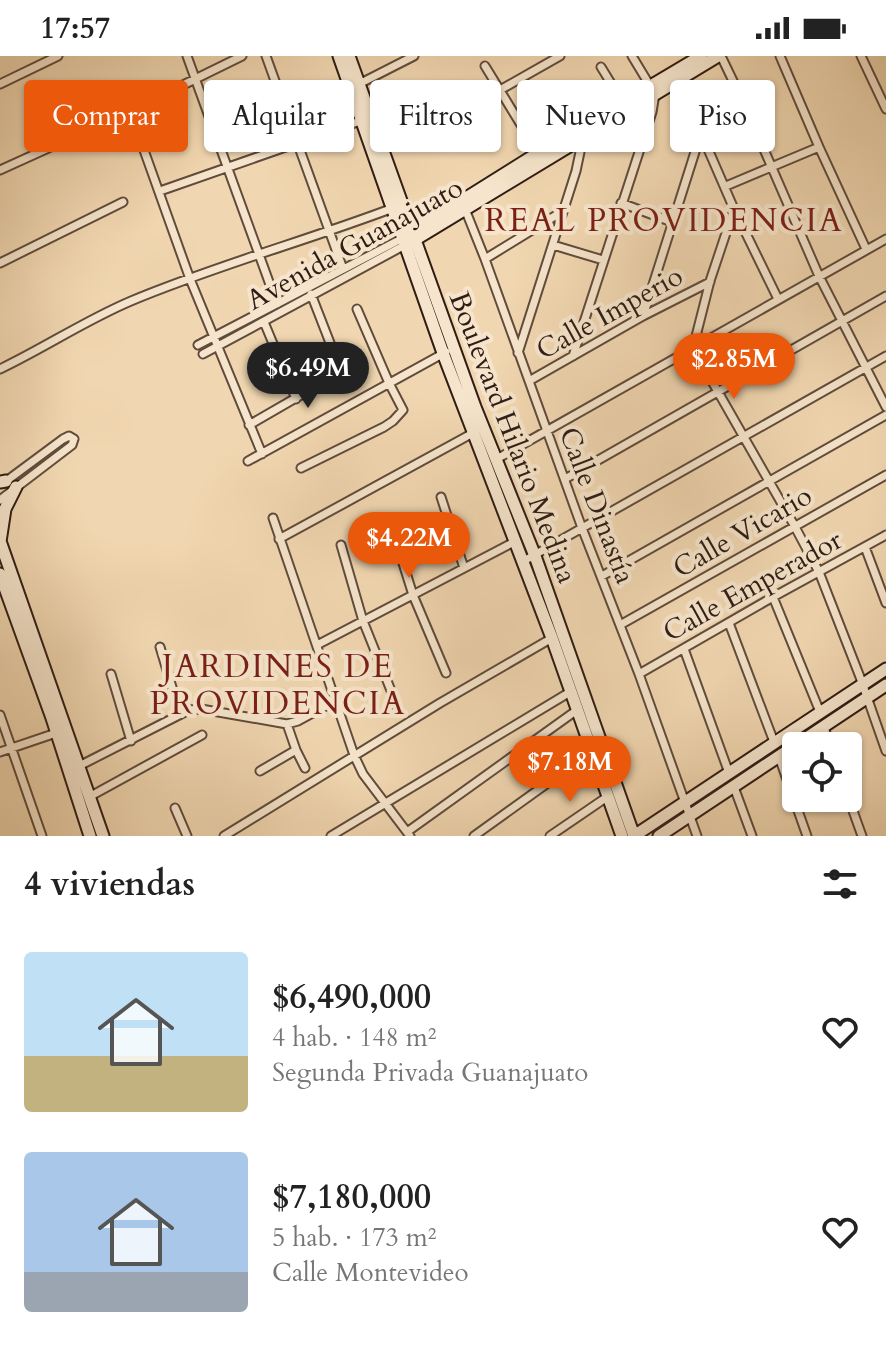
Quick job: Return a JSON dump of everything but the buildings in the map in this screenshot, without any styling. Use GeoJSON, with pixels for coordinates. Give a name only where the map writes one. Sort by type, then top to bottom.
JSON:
{"type":"FeatureCollection","features":[{"type":"Feature","properties":{"kind":"street"},"geometry":{"type":"LineString","coordinates":[[0,84],[58,56]]}},
{"type":"Feature","properties":{"kind":"street"},"geometry":{"type":"LineString","coordinates":[[187,56],[277,304]]}},
{"type":"Feature","properties":{"kind":"street"},"geometry":{"type":"LineString","coordinates":[[188,83],[242,56]]}},
{"type":"Feature","properties":{"kind":"street"},"geometry":{"type":"LineString","coordinates":[[266,56],[274,80]]}},
{"type":"Feature","properties":{"kind":"street","name":"Boulevard Hilario Medina"},"geometry":{"type":"LineString","coordinates":[[339,56],[393,208],[409,239]]}},
{"type":"Feature","properties":{"kind":"street","name":"Boulevard Hilario Medina"},"geometry":{"type":"LineString","coordinates":[[349,56],[473,433],[552,638],[622,836]]}},
{"type":"Feature","properties":{"kind":"street"},"geometry":{"type":"LineString","coordinates":[[359,84],[414,56]]}},
{"type":"Feature","properties":{"kind":"street"},"geometry":{"type":"LineString","coordinates":[[501,89],[560,56]]}},
{"type":"Feature","properties":{"kind":"street"},"geometry":{"type":"LineString","coordinates":[[632,56],[647,80]]}},
{"type":"Feature","properties":{"kind":"street","name":"Avenida Guanajuato"},"geometry":{"type":"LineString","coordinates":[[654,89],[701,56]]}},
{"type":"Feature","properties":{"kind":"street"},"geometry":{"type":"LineString","coordinates":[[720,56],[819,276],[886,407]]}},
{"type":"Feature","properties":{"kind":"street","name":"Avenida Guanajuato"},"geometry":{"type":"LineString","coordinates":[[678,80],[720,56]]}},
{"type":"Feature","properties":{"kind":"street"},"geometry":{"type":"LineString","coordinates":[[780,56],[866,249]]}},
{"type":"Feature","properties":{"kind":"street"},"geometry":{"type":"LineString","coordinates":[[861,56],[885,106]]}},
{"type":"Feature","properties":{"kind":"street"},"geometry":{"type":"LineString","coordinates":[[485,66],[494,80]]}},
{"type":"Feature","properties":{"kind":"street"},"geometry":{"type":"LineString","coordinates":[[601,67],[609,80]]}},
{"type":"Feature","properties":{"kind":"street"},"geometry":{"type":"LineString","coordinates":[[501,92],[540,157]]}},
{"type":"Feature","properties":{"kind":"street"},"geometry":{"type":"LineString","coordinates":[[354,123],[363,120]]}},
{"type":"Feature","properties":{"kind":"street"},"geometry":{"type":"LineString","coordinates":[[726,186],[819,147]]}},
{"type":"Feature","properties":{"kind":"street"},"geometry":{"type":"LineString","coordinates":[[0,170],[40,152]]}},
{"type":"Feature","properties":{"kind":"street"},"geometry":{"type":"LineString","coordinates":[[145,152],[190,279],[262,454]]}},
{"type":"Feature","properties":{"kind":"street"},"geometry":{"type":"LineString","coordinates":[[160,191],[274,152]]}},
{"type":"Feature","properties":{"kind":"street"},"geometry":{"type":"LineString","coordinates":[[300,152],[343,269]]}},
{"type":"Feature","properties":{"kind":"street","name":"Avenida Guanajuato"},"geometry":{"type":"LineString","coordinates":[[203,354],[264,322],[343,269],[409,239],[549,152]]}},
{"type":"Feature","properties":{"kind":"street"},"geometry":{"type":"LineString","coordinates":[[518,353],[580,152]]}},
{"type":"Feature","properties":{"kind":"street"},"geometry":{"type":"LineString","coordinates":[[573,356],[638,152]]}},
{"type":"Feature","properties":{"kind":"street"},"geometry":{"type":"LineString","coordinates":[[643,316],[695,152]]}},
{"type":"Feature","properties":{"kind":"street"},"geometry":{"type":"LineString","coordinates":[[710,152],[778,299]]}},
{"type":"Feature","properties":{"kind":"street","name":"Avenida Guanajuato"},"geometry":{"type":"LineString","coordinates":[[198,345],[277,304],[310,292],[465,209],[540,157]]}},
{"type":"Feature","properties":{"kind":"street"},"geometry":{"type":"LineString","coordinates":[[0,263],[123,202]]}},
{"type":"Feature","properties":{"kind":"street"},"geometry":{"type":"LineString","coordinates":[[621,203],[672,222]]}},
{"type":"Feature","properties":{"kind":"street"},"geometry":{"type":"LineString","coordinates":[[0,369],[128,303],[393,208]]}},
{"type":"Feature","properties":{"kind":"street","name":"Calle Dinastía"},"geometry":{"type":"LineString","coordinates":[[465,209],[697,836]]}},
{"type":"Feature","properties":{"kind":"street"},"geometry":{"type":"LineString","coordinates":[[734,209],[710,281],[693,348],[819,572],[886,751]]}},
{"type":"Feature","properties":{"kind":"street"},"geometry":{"type":"LineString","coordinates":[[485,259],[563,211]]}},
{"type":"Feature","properties":{"kind":"street"},"geometry":{"type":"LineString","coordinates":[[495,460],[886,239]]}},
{"type":"Feature","properties":{"kind":"street"},"geometry":{"type":"LineString","coordinates":[[553,245],[603,260]]}},
{"type":"Feature","properties":{"kind":"street","name":"Calle Imperio"},"geometry":{"type":"LineString","coordinates":[[529,381],[710,281]]}},
{"type":"Feature","properties":{"kind":"street"},"geometry":{"type":"LineString","coordinates":[[249,425],[331,379],[340,370],[310,292]]}},
{"type":"Feature","properties":{"kind":"street"},"geometry":{"type":"LineString","coordinates":[[565,479],[886,296]]}},
{"type":"Feature","properties":{"kind":"street"},"geometry":{"type":"LineString","coordinates":[[301,468],[384,427],[403,410],[357,309]]}},
{"type":"Feature","properties":{"kind":"street"},"geometry":{"type":"LineString","coordinates":[[264,322],[296,399]]}},
{"type":"Feature","properties":{"kind":"street"},"geometry":{"type":"LineString","coordinates":[[248,461],[448,351]]}},
{"type":"Feature","properties":{"kind":"street","name":"Boulevard Hilario Medina"},"geometry":{"type":"LineString","coordinates":[[448,351],[535,556],[634,836]]}},
{"type":"Feature","properties":{"kind":"street"},"geometry":{"type":"LineString","coordinates":[[522,562],[886,356]]}},
{"type":"Feature","properties":{"kind":"street"},"geometry":{"type":"LineString","coordinates":[[602,576],[886,415]]}},
{"type":"Feature","properties":{"kind":"street"},"geometry":{"type":"LineString","coordinates":[[279,539],[473,433]]}},
{"type":"Feature","properties":{"kind":"street"},"geometry":{"type":"LineString","coordinates":[[0,500],[6,484],[63,439],[69,436],[75,441],[6,484]]}},
{"type":"Feature","properties":{"kind":"street","name":"Calle Vicario"},"geometry":{"type":"LineString","coordinates":[[620,625],[886,475]]}},
{"type":"Feature","properties":{"kind":"street"},"geometry":{"type":"LineString","coordinates":[[6,484],[0,541],[61,732],[90,836]]}},
{"type":"Feature","properties":{"kind":"street"},"geometry":{"type":"LineString","coordinates":[[441,497],[464,568]]}},
{"type":"Feature","properties":{"kind":"street"},"geometry":{"type":"LineString","coordinates":[[273,518],[354,755],[363,774],[408,834],[577,710]]}},
{"type":"Feature","properties":{"kind":"street"},"geometry":{"type":"LineString","coordinates":[[391,525],[413,595],[446,673]]}},
{"type":"Feature","properties":{"kind":"street","name":"Calle Emperador"},"geometry":{"type":"LineString","coordinates":[[639,674],[886,535]]}},
{"type":"Feature","properties":{"kind":"street"},"geometry":{"type":"LineString","coordinates":[[317,645],[514,542]]}},
{"type":"Feature","properties":{"kind":"street"},"geometry":{"type":"LineString","coordinates":[[341,545],[363,621],[398,708]]}},
{"type":"Feature","properties":{"kind":"street"},"geometry":{"type":"LineString","coordinates":[[865,547],[886,603]]}},
{"type":"Feature","properties":{"kind":"street"},"geometry":{"type":"LineString","coordinates":[[0,574],[61,732],[79,766],[103,836]]}},
{"type":"Feature","properties":{"kind":"street"},"geometry":{"type":"LineString","coordinates":[[773,597],[820,712]]}},
{"type":"Feature","properties":{"kind":"street"},"geometry":{"type":"LineString","coordinates":[[729,623],[774,742]]}},
{"type":"Feature","properties":{"kind":"street"},"geometry":{"type":"LineString","coordinates":[[224,836],[552,638]]}},
{"type":"Feature","properties":{"kind":"street"},"geometry":{"type":"LineString","coordinates":[[160,647],[180,714]]}},
{"type":"Feature","properties":{"kind":"street"},"geometry":{"type":"LineString","coordinates":[[684,649],[729,773]]}},
{"type":"Feature","properties":{"kind":"street"},"geometry":{"type":"LineString","coordinates":[[634,836],[886,669]]}},
{"type":"Feature","properties":{"kind":"street"},"geometry":{"type":"LineString","coordinates":[[111,674],[131,741]]}},
{"type":"Feature","properties":{"kind":"street"},"geometry":{"type":"LineString","coordinates":[[659,836],[886,685]]}},
{"type":"Feature","properties":{"kind":"street"},"geometry":{"type":"LineString","coordinates":[[331,836],[570,692]]}},
{"type":"Feature","properties":{"kind":"street"},"geometry":{"type":"LineString","coordinates":[[79,766],[189,710],[201,709],[287,724],[335,701]]}},
{"type":"Feature","properties":{"kind":"street"},"geometry":{"type":"LineString","coordinates":[[0,715],[42,836]]}},
{"type":"Feature","properties":{"kind":"street"},"geometry":{"type":"LineString","coordinates":[[287,724],[305,768]]}},
{"type":"Feature","properties":{"kind":"street"},"geometry":{"type":"LineString","coordinates":[[824,727],[826,732]]}},
{"type":"Feature","properties":{"kind":"street"},"geometry":{"type":"LineString","coordinates":[[0,752],[61,732]]}},
{"type":"Feature","properties":{"kind":"street"},"geometry":{"type":"LineString","coordinates":[[89,797],[202,735]]}},
{"type":"Feature","properties":{"kind":"street"},"geometry":{"type":"LineString","coordinates":[[474,836],[577,762],[591,748]]}},
{"type":"Feature","properties":{"kind":"street"},"geometry":{"type":"LineString","coordinates":[[260,771],[296,750]]}},
{"type":"Feature","properties":{"kind":"street"},"geometry":{"type":"LineString","coordinates":[[779,757],[807,836]]}},
{"type":"Feature","properties":{"kind":"street"},"geometry":{"type":"LineString","coordinates":[[734,787],[752,836]]}},
{"type":"Feature","properties":{"kind":"street"},"geometry":{"type":"LineString","coordinates":[[550,836],[607,797]]}},
{"type":"Feature","properties":{"kind":"street"},"geometry":{"type":"LineString","coordinates":[[175,808],[187,836]]}},
{"type":"Feature","properties":{"kind":"street"},"geometry":{"type":"LineString","coordinates":[[853,812],[862,836]]}},
{"type":"Feature","properties":{"kind":"district","name":"REAL PROVIDENCIA"},"geometry":{"type":"Point","coordinates":[664,220]}},
{"type":"Feature","properties":{"kind":"district","name":"JARDINES DE PROVIDENCIA"},"geometry":{"type":"Point","coordinates":[278,684]}}]}
